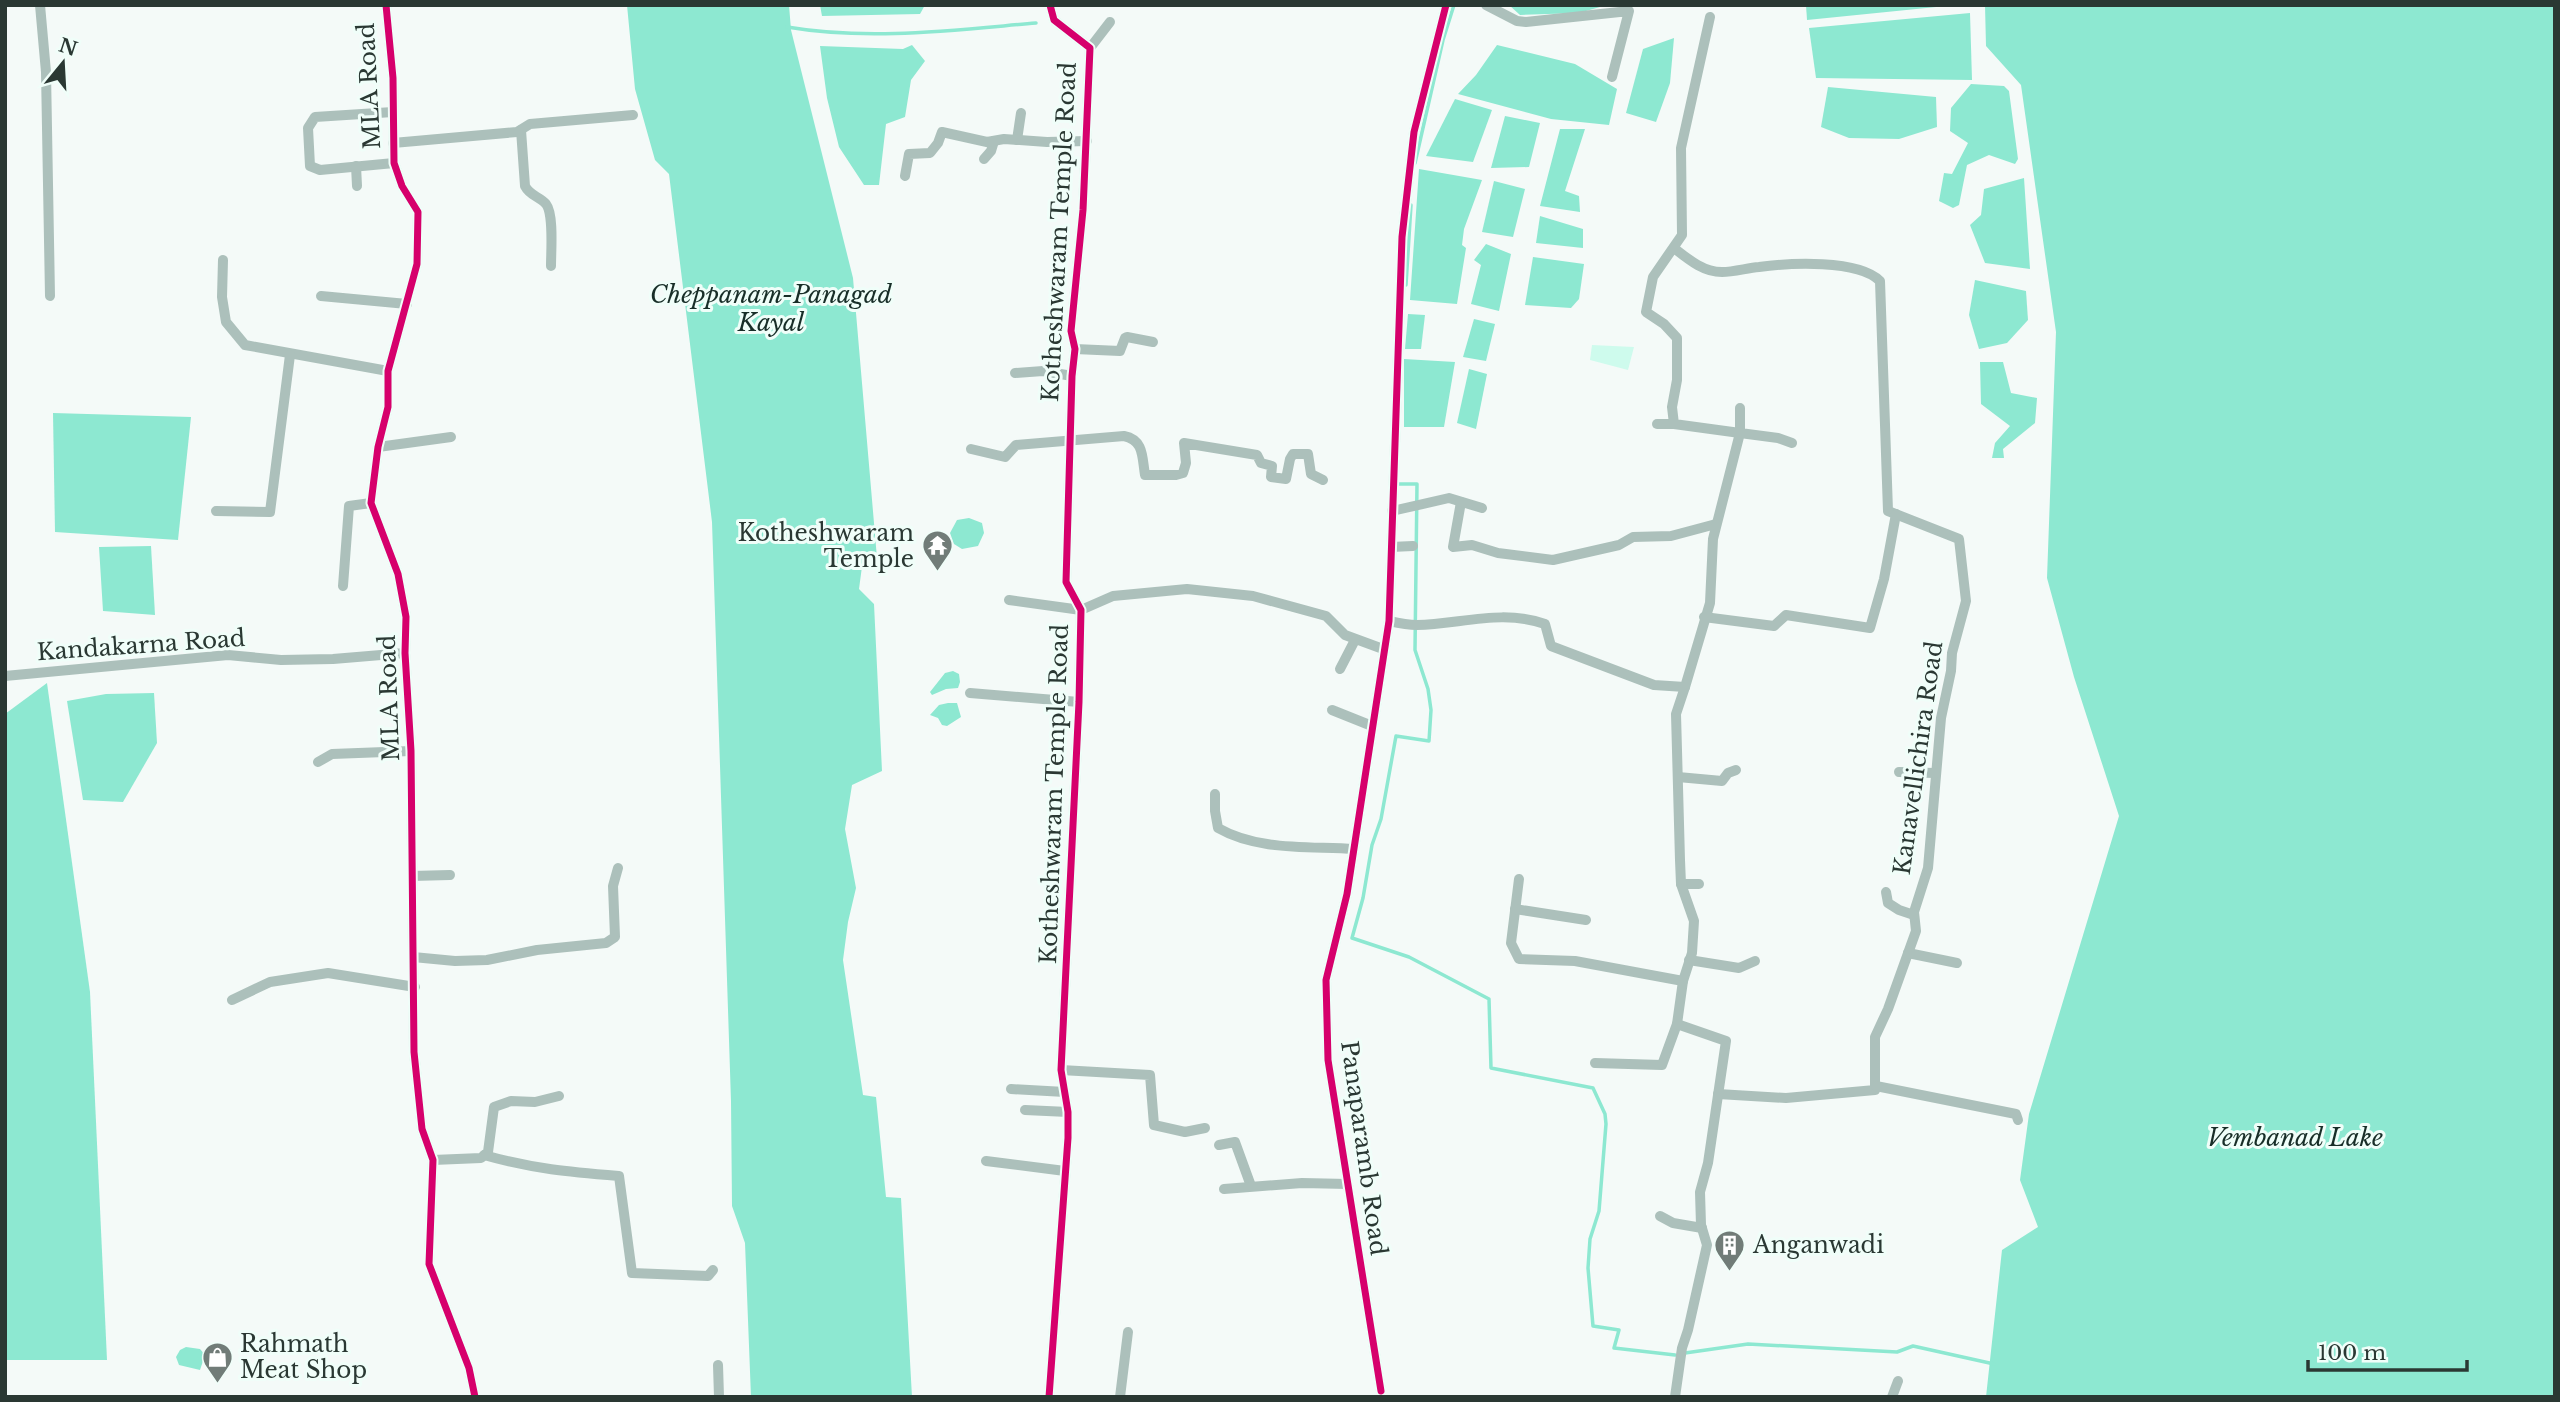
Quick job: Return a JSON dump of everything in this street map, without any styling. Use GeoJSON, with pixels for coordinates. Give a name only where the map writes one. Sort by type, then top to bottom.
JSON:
{"type":"FeatureCollection","features":[{"type":"Feature","properties":{"kind":"street"},"geometry":{"type":"LineString","coordinates":[[40,5],[46,72],[50,296]]}},
{"type":"Feature","properties":{"kind":"street","name":"MLA Road"},"geometry":{"type":"LineString","coordinates":[[386,5],[393,78],[394,163],[402,186],[418,212],[417,264],[388,371],[388,407],[378,447],[371,503],[398,573],[406,617],[405,653],[411,751],[414,1052],[422,1129],[433,1160],[429,1264],[469,1368],[475,1397]]}},
{"type":"Feature","properties":{"kind":"street","name":"Kotheshwaram Temple Road"},"geometry":{"type":"LineString","coordinates":[[1049,1397],[1068,1112],[1061,1070],[1081,611],[1066,582],[1075,349],[1071,331],[1083,210],[1090,48],[1054,20],[1050,5]]}},
{"type":"Feature","properties":{"kind":"street","name":"Panaparamb Road"},"geometry":{"type":"LineString","coordinates":[[1381,1391],[1328,1060],[1326,980],[1348,894],[1389,621],[1402,237],[1414,132],[1446,5]]}},
{"type":"Feature","properties":{"kind":"street"},"geometry":{"type":"LineString","coordinates":[[1486,5],[1517,21],[1526,22],[1629,12],[1612,77]]}},
{"type":"Feature","properties":{"kind":"street"},"geometry":{"type":"LineString","coordinates":[[1674,424],[1672,407],[1677,380],[1677,338],[1664,324],[1646,312],[1653,277],[1682,235],[1681,148],[1710,16]]}},
{"type":"Feature","properties":{"kind":"street"},"geometry":{"type":"LineString","coordinates":[[1090,48],[1110,22]]}},
{"type":"Feature","properties":{"kind":"street"},"geometry":{"type":"LineString","coordinates":[[393,112],[315,117],[308,128],[310,166],[320,170],[394,163]]}},
{"type":"Feature","properties":{"kind":"street"},"geometry":{"type":"LineString","coordinates":[[1017,140],[1021,113]]}},
{"type":"Feature","properties":{"kind":"street"},"geometry":{"type":"LineString","coordinates":[[393,143],[517,132],[530,124],[633,115]]}},
{"type":"Feature","properties":{"kind":"street"},"geometry":{"type":"LineString","coordinates":[[521,130],[525,186],[529,194],[545,203],[550,213],[551,266]]}},
{"type":"Feature","properties":{"kind":"street"},"geometry":{"type":"LineString","coordinates":[[905,176],[909,154],[930,153],[942,132],[987,142],[1087,141]]}},
{"type":"Feature","properties":{"kind":"street"},"geometry":{"type":"LineString","coordinates":[[984,159],[991,151],[994,141]]}},
{"type":"Feature","properties":{"kind":"street"},"geometry":{"type":"LineString","coordinates":[[356,166],[357,186]]}},
{"type":"Feature","properties":{"kind":"street"},"geometry":{"type":"LineString","coordinates":[[1674,248],[1694,264],[1720,272],[1763,266],[1835,265],[1872,274],[1880,281],[1888,511],[1896,514],[1884,579],[1870,628],[1786,615],[1774,626],[1704,617]]}},
{"type":"Feature","properties":{"kind":"street"},"geometry":{"type":"LineString","coordinates":[[223,260],[222,297],[226,322],[245,345],[388,371]]}},
{"type":"Feature","properties":{"kind":"street"},"geometry":{"type":"LineString","coordinates":[[321,296],[407,304]]}},
{"type":"Feature","properties":{"kind":"street"},"geometry":{"type":"LineString","coordinates":[[1075,349],[1120,351],[1125,338],[1153,342]]}},
{"type":"Feature","properties":{"kind":"street"},"geometry":{"type":"LineString","coordinates":[[216,511],[270,512],[290,355]]}},
{"type":"Feature","properties":{"kind":"street"},"geometry":{"type":"LineString","coordinates":[[1015,373],[1043,371],[1072,376]]}},
{"type":"Feature","properties":{"kind":"street"},"geometry":{"type":"LineString","coordinates":[[1595,1063],[1662,1065],[1676,1024],[1683,981],[1692,953],[1694,921],[1681,884],[1676,714],[1710,603],[1713,539],[1740,433],[1740,408]]}},
{"type":"Feature","properties":{"kind":"street"},"geometry":{"type":"LineString","coordinates":[[1657,424],[1778,438],[1792,443]]}},
{"type":"Feature","properties":{"kind":"street"},"geometry":{"type":"LineString","coordinates":[[971,449],[1005,457],[1016,444],[1111,436],[1133,438],[1140,444],[1146,475],[1183,473],[1184,443],[1257,455],[1261,463],[1272,466],[1271,477],[1286,479],[1293,454],[1308,454],[1311,474],[1323,480]]}},
{"type":"Feature","properties":{"kind":"street"},"geometry":{"type":"LineString","coordinates":[[378,447],[451,437]]}},
{"type":"Feature","properties":{"kind":"street"},"geometry":{"type":"LineString","coordinates":[[1392,511],[1449,498],[1482,508]]}},
{"type":"Feature","properties":{"kind":"street"},"geometry":{"type":"LineString","coordinates":[[1461,502],[1453,547],[1472,545],[1498,553],[1553,560],[1619,544],[1633,537],[1671,536],[1716,524]]}},
{"type":"Feature","properties":{"kind":"street"},"geometry":{"type":"LineString","coordinates":[[343,586],[349,506],[371,503]]}},
{"type":"Feature","properties":{"kind":"street","name":"Kanavellichira Road"},"geometry":{"type":"LineString","coordinates":[[1876,1086],[1875,1037],[1916,931],[1914,915],[1928,868],[1935,773],[1952,653],[1966,601],[1959,539],[1896,514]]}},
{"type":"Feature","properties":{"kind":"street"},"geometry":{"type":"LineString","coordinates":[[1391,548],[1413,546]]}},
{"type":"Feature","properties":{"kind":"street"},"geometry":{"type":"LineString","coordinates":[[1009,600],[1081,611],[1113,596],[1187,589],[1252,596],[1326,616],[1345,635],[1383,649]]}},
{"type":"Feature","properties":{"kind":"street"},"geometry":{"type":"LineString","coordinates":[[1389,621],[1415,625],[1507,616],[1530,619],[1545,624],[1551,646],[1654,685],[1685,687]]}},
{"type":"Feature","properties":{"kind":"street"},"geometry":{"type":"LineString","coordinates":[[1340,669],[1355,640]]}},
{"type":"Feature","properties":{"kind":"street","name":"Kandakarna Road"},"geometry":{"type":"LineString","coordinates":[[5,676],[228,655],[281,660],[405,653]]}},
{"type":"Feature","properties":{"kind":"street"},"geometry":{"type":"LineString","coordinates":[[970,693],[1079,702]]}},
{"type":"Feature","properties":{"kind":"street"},"geometry":{"type":"LineString","coordinates":[[1332,710],[1372,726]]}},
{"type":"Feature","properties":{"kind":"street"},"geometry":{"type":"LineString","coordinates":[[318,762],[332,754],[411,751]]}},
{"type":"Feature","properties":{"kind":"street"},"geometry":{"type":"LineString","coordinates":[[1678,777],[1722,781],[1728,773],[1736,770]]}},
{"type":"Feature","properties":{"kind":"street"},"geometry":{"type":"LineString","coordinates":[[1899,772],[1935,773]]}},
{"type":"Feature","properties":{"kind":"street"},"geometry":{"type":"LineString","coordinates":[[1215,794],[1218,828],[1233,837],[1255,843],[1354,849]]}},
{"type":"Feature","properties":{"kind":"street"},"geometry":{"type":"LineString","coordinates":[[413,957],[455,961],[487,960],[537,950],[606,943],[615,937],[613,886],[618,869]]}},
{"type":"Feature","properties":{"kind":"street"},"geometry":{"type":"LineString","coordinates":[[411,876],[450,874]]}},
{"type":"Feature","properties":{"kind":"street"},"geometry":{"type":"LineString","coordinates":[[1519,879],[1511,943],[1520,959],[1575,961],[1683,981]]}},
{"type":"Feature","properties":{"kind":"street"},"geometry":{"type":"LineString","coordinates":[[1681,884],[1699,884]]}},
{"type":"Feature","properties":{"kind":"street"},"geometry":{"type":"LineString","coordinates":[[1885,892],[1888,903],[1914,915]]}},
{"type":"Feature","properties":{"kind":"street"},"geometry":{"type":"LineString","coordinates":[[1515,909],[1587,920]]}},
{"type":"Feature","properties":{"kind":"street"},"geometry":{"type":"LineString","coordinates":[[1908,953],[1957,963]]}},
{"type":"Feature","properties":{"kind":"street"},"geometry":{"type":"LineString","coordinates":[[1689,960],[1739,968],[1755,961]]}},
{"type":"Feature","properties":{"kind":"street"},"geometry":{"type":"LineString","coordinates":[[232,1000],[270,982],[328,973],[415,987]]}},
{"type":"Feature","properties":{"kind":"street"},"geometry":{"type":"LineString","coordinates":[[1675,1397],[1682,1348],[1707,1245],[1702,1228],[1700,1192],[1726,1041],[1676,1024]]}},
{"type":"Feature","properties":{"kind":"street"},"geometry":{"type":"LineString","coordinates":[[1061,1070],[1150,1075],[1154,1125],[1185,1132],[1205,1128]]}},
{"type":"Feature","properties":{"kind":"street"},"geometry":{"type":"LineString","coordinates":[[1717,1094],[1786,1098],[1875,1090],[1876,1086],[2016,1114],[2018,1120]]}},
{"type":"Feature","properties":{"kind":"street"},"geometry":{"type":"LineString","coordinates":[[1012,1089],[1065,1092]]}},
{"type":"Feature","properties":{"kind":"street"},"geometry":{"type":"LineString","coordinates":[[433,1160],[481,1158],[488,1152],[494,1107],[511,1101],[535,1102],[559,1096]]}},
{"type":"Feature","properties":{"kind":"street"},"geometry":{"type":"LineString","coordinates":[[1025,1110],[1068,1112]]}},
{"type":"Feature","properties":{"kind":"street"},"geometry":{"type":"LineString","coordinates":[[1219,1145],[1236,1142],[1251,1186]]}},
{"type":"Feature","properties":{"kind":"street"},"geometry":{"type":"LineString","coordinates":[[484,1155],[548,1171],[619,1176],[632,1273],[708,1276],[713,1270]]}},
{"type":"Feature","properties":{"kind":"street"},"geometry":{"type":"LineString","coordinates":[[986,1161],[1065,1171]]}},
{"type":"Feature","properties":{"kind":"street"},"geometry":{"type":"LineString","coordinates":[[1224,1189],[1302,1182],[1348,1184]]}},
{"type":"Feature","properties":{"kind":"street"},"geometry":{"type":"LineString","coordinates":[[1660,1216],[1673,1223],[1702,1228]]}},
{"type":"Feature","properties":{"kind":"street"},"geometry":{"type":"LineString","coordinates":[[1120,1397],[1128,1332]]}},
{"type":"Feature","properties":{"kind":"street"},"geometry":{"type":"LineString","coordinates":[[718,1365],[719,1397]]}},
{"type":"Feature","properties":{"kind":"street"},"geometry":{"type":"LineString","coordinates":[[1892,1397],[1898,1381]]}},
{"type":"Feature","properties":{"kind":"shaded area"},"geometry":{"type":"Polygon","coordinates":[[[1592,345],[1634,347],[1628,370],[1590,360],[1592,345]]]}},
{"type":"Feature","properties":{"kind":"water","name":"Cheppanam-Panagad Kayal"},"geometry":{"type":"Polygon","coordinates":[[[627,5],[789,5],[791,30],[853,278],[877,558],[863,559],[859,589],[874,604],[882,771],[852,785],[845,829],[856,888],[843,960],[863,1095],[876,1097],[886,1197],[901,1198],[912,1397],[751,1397],[745,1243],[732,1206],[712,522],[669,174],[655,160],[635,89],[627,5]]]}},
{"type":"Feature","properties":{"kind":"water"},"geometry":{"type":"Polygon","coordinates":[[[820,5],[925,5],[920,14],[822,16],[820,5]]]}},
{"type":"Feature","properties":{"kind":"water"},"geometry":{"type":"Polygon","coordinates":[[[1509,5],[1607,5],[1579,13],[1520,15],[1509,5]]]}},
{"type":"Feature","properties":{"kind":"water"},"geometry":{"type":"Polygon","coordinates":[[[1806,5],[1956,5],[1807,20],[1806,5]]]}},
{"type":"Feature","properties":{"kind":"water","name":"Vembanad Lake"},"geometry":{"type":"Polygon","coordinates":[[[1985,5],[2555,5],[2555,1397],[1986,1397],[2002,1250],[2038,1227],[2020,1180],[2029,1114],[2119,816],[2074,677],[2047,578],[2056,332],[2021,85],[1986,46],[1985,5]]]}},
{"type":"Feature","properties":{"kind":"water"},"geometry":{"type":"Polygon","coordinates":[[[1970,13],[1972,80],[1816,78],[1809,28],[1970,13]]]}},
{"type":"Feature","properties":{"kind":"water"},"geometry":{"type":"Polygon","coordinates":[[[1674,38],[1670,83],[1656,122],[1626,113],[1643,49],[1674,38]]]}},
{"type":"Feature","properties":{"kind":"water"},"geometry":{"type":"Polygon","coordinates":[[[912,45],[925,61],[911,80],[905,117],[886,124],[879,185],[864,185],[839,147],[827,98],[820,46],[903,49],[912,45]]]}},
{"type":"Feature","properties":{"kind":"water"},"geometry":{"type":"Polygon","coordinates":[[[1497,45],[1575,64],[1617,89],[1609,125],[1551,119],[1458,94],[1476,75],[1497,45]]]}},
{"type":"Feature","properties":{"kind":"water"},"geometry":{"type":"Polygon","coordinates":[[[1971,84],[2004,86],[2009,91],[2018,159],[2015,164],[1989,155],[1967,165],[1959,205],[1953,208],[1939,201],[1944,173],[1952,174],[1968,143],[1950,131],[1951,108],[1971,84]]]}},
{"type":"Feature","properties":{"kind":"water"},"geometry":{"type":"Polygon","coordinates":[[[1828,87],[1936,97],[1937,127],[1899,139],[1849,138],[1821,127],[1828,87]]]}},
{"type":"Feature","properties":{"kind":"water"},"geometry":{"type":"Polygon","coordinates":[[[1455,99],[1492,110],[1473,162],[1426,156],[1455,99]]]}},
{"type":"Feature","properties":{"kind":"water"},"geometry":{"type":"Polygon","coordinates":[[[1505,116],[1540,123],[1529,167],[1491,168],[1505,116]]]}},
{"type":"Feature","properties":{"kind":"water"},"geometry":{"type":"Polygon","coordinates":[[[1560,129],[1585,129],[1565,191],[1579,196],[1580,212],[1540,206],[1560,129]]]}},
{"type":"Feature","properties":{"kind":"water"},"geometry":{"type":"Polygon","coordinates":[[[1419,169],[1482,180],[1464,229],[1462,245],[1466,248],[1457,304],[1410,300],[1419,169]]]}},
{"type":"Feature","properties":{"kind":"water"},"geometry":{"type":"Polygon","coordinates":[[[2024,178],[2030,269],[1985,263],[1970,225],[1981,215],[1984,189],[2024,178]]]}},
{"type":"Feature","properties":{"kind":"water"},"geometry":{"type":"Polygon","coordinates":[[[1494,181],[1525,189],[1513,237],[1482,232],[1494,181]]]}},
{"type":"Feature","properties":{"kind":"water"},"geometry":{"type":"Polygon","coordinates":[[[1540,216],[1583,229],[1583,248],[1536,243],[1540,216]]]}},
{"type":"Feature","properties":{"kind":"water"},"geometry":{"type":"Polygon","coordinates":[[[1486,244],[1511,254],[1499,311],[1471,304],[1481,265],[1474,260],[1486,244]]]}},
{"type":"Feature","properties":{"kind":"water"},"geometry":{"type":"Polygon","coordinates":[[[1533,257],[1584,264],[1579,299],[1571,308],[1525,305],[1533,257]]]}},
{"type":"Feature","properties":{"kind":"water"},"geometry":{"type":"Polygon","coordinates":[[[1975,280],[2026,291],[2028,320],[2007,343],[1979,349],[1969,315],[1975,280]]]}},
{"type":"Feature","properties":{"kind":"water"},"geometry":{"type":"Polygon","coordinates":[[[1408,314],[1425,315],[1421,349],[1405,349],[1408,314]]]}},
{"type":"Feature","properties":{"kind":"water"},"geometry":{"type":"Polygon","coordinates":[[[1474,319],[1495,324],[1486,361],[1463,357],[1474,319]]]}},
{"type":"Feature","properties":{"kind":"water"},"geometry":{"type":"Polygon","coordinates":[[[1404,359],[1455,362],[1444,427],[1404,427],[1404,359]]]}},
{"type":"Feature","properties":{"kind":"water"},"geometry":{"type":"Polygon","coordinates":[[[1980,362],[2003,362],[2011,393],[2037,398],[2035,423],[2003,449],[2004,458],[1992,458],[1995,443],[2010,426],[1981,404],[1980,362]]]}},
{"type":"Feature","properties":{"kind":"water"},"geometry":{"type":"Polygon","coordinates":[[[1469,369],[1487,374],[1476,429],[1457,423],[1469,369]]]}},
{"type":"Feature","properties":{"kind":"water"},"geometry":{"type":"Polygon","coordinates":[[[53,413],[191,417],[178,540],[55,532],[53,413]]]}},
{"type":"Feature","properties":{"kind":"water"},"geometry":{"type":"Polygon","coordinates":[[[969,518],[982,523],[984,533],[978,546],[962,549],[954,544],[950,533],[957,520],[969,518]]]}},
{"type":"Feature","properties":{"kind":"water"},"geometry":{"type":"Polygon","coordinates":[[[151,546],[155,615],[103,611],[99,547],[151,546]]]}},
{"type":"Feature","properties":{"kind":"water"},"geometry":{"type":"Polygon","coordinates":[[[953,671],[959,674],[958,688],[946,689],[932,695],[930,692],[945,673],[953,671]]]}},
{"type":"Feature","properties":{"kind":"water"},"geometry":{"type":"Polygon","coordinates":[[[47,683],[90,992],[107,1360],[5,1360],[5,714],[47,683]]]}},
{"type":"Feature","properties":{"kind":"water"},"geometry":{"type":"Polygon","coordinates":[[[154,693],[157,743],[123,802],[83,800],[67,701],[106,694],[154,693]]]}},
{"type":"Feature","properties":{"kind":"water"},"geometry":{"type":"Polygon","coordinates":[[[957,703],[961,717],[947,726],[930,715],[939,705],[957,703]]]}},
{"type":"Feature","properties":{"kind":"water"},"geometry":{"type":"Polygon","coordinates":[[[186,1347],[200,1349],[205,1355],[200,1370],[179,1365],[176,1357],[180,1350],[186,1347]]]}},
{"type":"Feature","properties":{"kind":"waterway"},"geometry":{"type":"LineString","coordinates":[[1415,163],[1443,40],[1454,5]]}},
{"type":"Feature","properties":{"kind":"waterway"},"geometry":{"type":"LineString","coordinates":[[787,27],[880,34],[1036,23]]}},
{"type":"Feature","properties":{"kind":"waterway"},"geometry":{"type":"LineString","coordinates":[[1406,285],[1411,205]]}},
{"type":"Feature","properties":{"kind":"waterway"},"geometry":{"type":"LineString","coordinates":[[1397,481],[1397,484],[1417,484],[1415,650],[1428,689],[1431,710],[1429,741],[1396,736],[1381,819],[1372,845],[1363,898],[1352,938],[1409,957],[1489,999],[1491,1068],[1593,1088],[1605,1114],[1606,1124],[1599,1211],[1590,1239],[1588,1268],[1593,1326],[1619,1330],[1614,1348],[1675,1355]]}},
{"type":"Feature","properties":{"kind":"waterway"},"geometry":{"type":"LineString","coordinates":[[1685,1353],[1748,1344],[1897,1352],[1913,1346],[1994,1364]]}},
{"type":"Feature","properties":{"kind":"cycle path"},"geometry":{"type":"LineString","coordinates":[[386,5],[393,78],[394,163],[402,186],[418,212],[417,264],[388,371],[388,407],[378,447],[371,503],[398,574],[406,617],[405,653],[411,751],[414,1052],[422,1129],[433,1160],[429,1264],[469,1368],[475,1397]]}},
{"type":"Feature","properties":{"kind":"cycle path"},"geometry":{"type":"LineString","coordinates":[[1049,1397],[1068,1138],[1068,1112],[1061,1070],[1081,610],[1066,582],[1075,349],[1071,331],[1083,210],[1090,48],[1054,20],[1050,5]]}},
{"type":"Feature","properties":{"kind":"cycle path"},"geometry":{"type":"LineString","coordinates":[[1381,1391],[1328,1060],[1326,980],[1347,894],[1389,621],[1402,237],[1414,132],[1446,5]]}},
{"type":"Feature","properties":{"kind":"place","name":"Kotheshwaram Temple"},"geometry":{"type":"Point","coordinates":[937,573]}},
{"type":"Feature","properties":{"kind":"place","name":"Anganwadi"},"geometry":{"type":"Point","coordinates":[1730,1272]}},
{"type":"Feature","properties":{"kind":"place","name":"Rahmath Meat Shop"},"geometry":{"type":"Point","coordinates":[217,1384]}}]}
